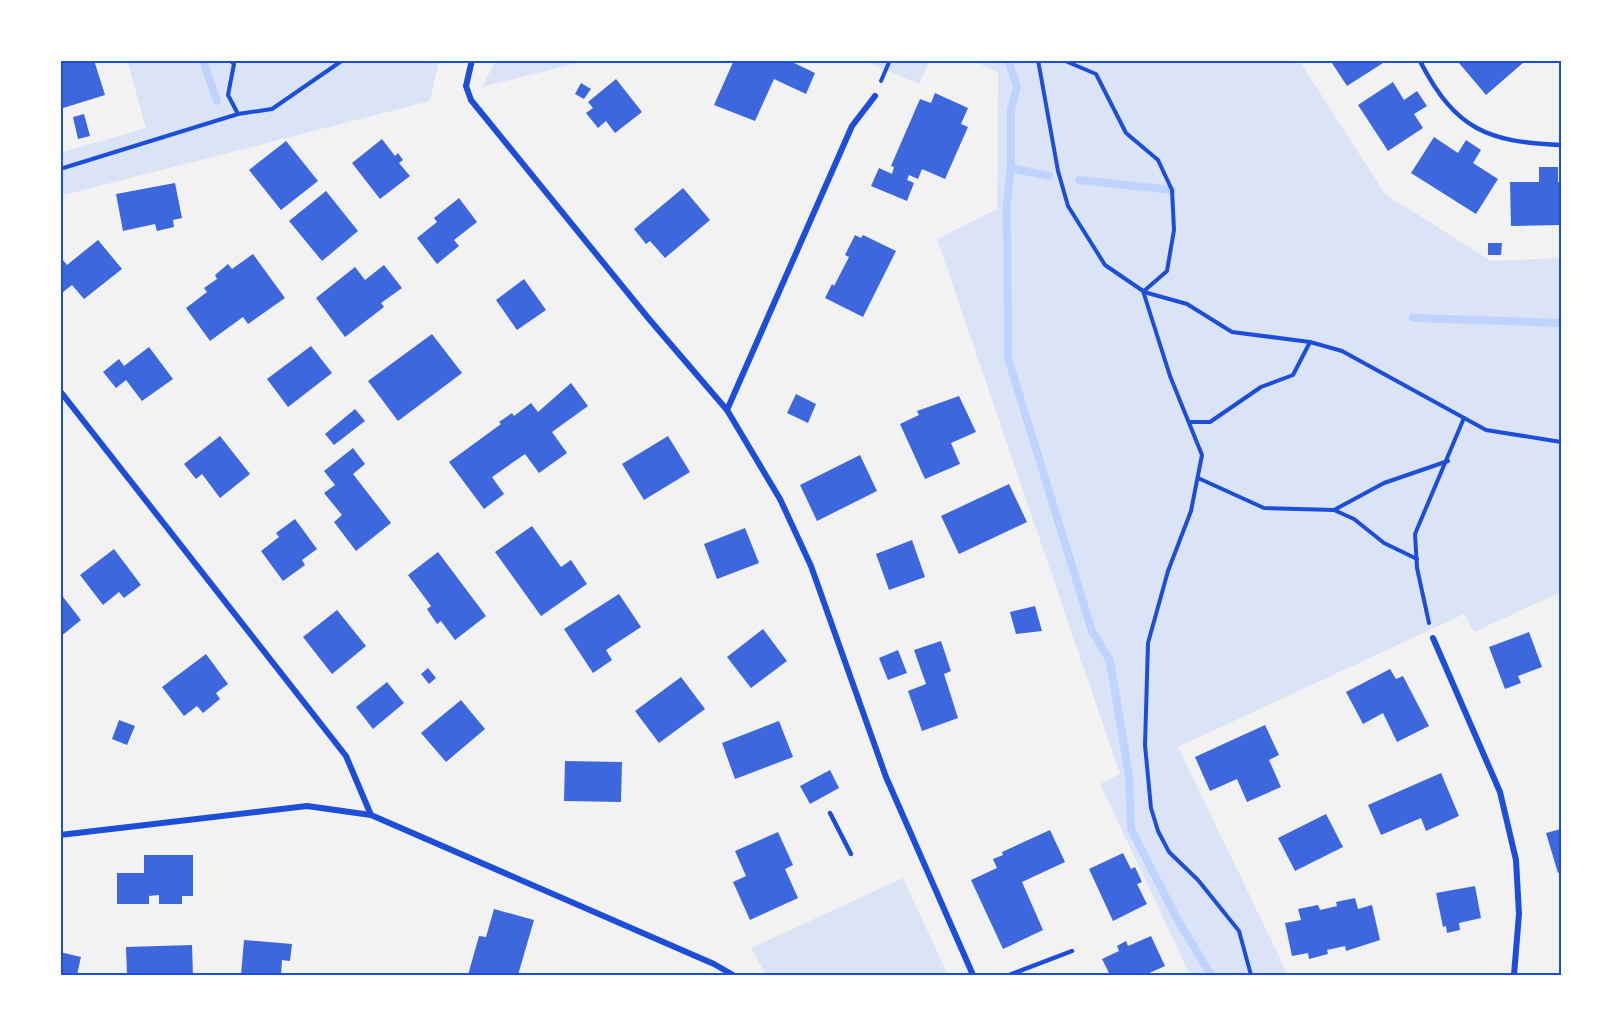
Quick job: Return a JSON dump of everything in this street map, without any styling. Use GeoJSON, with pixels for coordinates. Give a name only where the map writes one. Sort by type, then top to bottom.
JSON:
{"type":"FeatureCollection","features":[{"type":"Feature","properties":{"kind":"street"},"geometry":{"type":"LineString","coordinates":[[472,60],[466,86],[471,100],[649,319],[727,410],[780,499],[811,566],[886,777],[973,975]]}},
{"type":"Feature","properties":{"kind":"street"},"geometry":{"type":"LineString","coordinates":[[727,410],[852,126],[875,96]]}},
{"type":"Feature","properties":{"kind":"street"},"geometry":{"type":"LineString","coordinates":[[60,391],[346,756],[371,815]]}},
{"type":"Feature","properties":{"kind":"street"},"geometry":{"type":"LineString","coordinates":[[1433,638],[1500,792],[1516,860],[1519,914],[1514,975]]}},
{"type":"Feature","properties":{"kind":"street"},"geometry":{"type":"LineString","coordinates":[[60,835],[307,806],[371,815],[714,964],[733,975]]}},
{"type":"Feature","properties":{"kind":"lane"},"geometry":{"type":"LineString","coordinates":[[1425,60],[1421,63],[1437,94],[1450,109],[1470,123],[1498,138],[1517,143],[1561,145]]}},
{"type":"Feature","properties":{"kind":"lane"},"geometry":{"type":"LineString","coordinates":[[830,813],[851,854]]}},
{"type":"Feature","properties":{"kind":"lane"},"geometry":{"type":"LineString","coordinates":[[1009,975],[1072,951]]}},
{"type":"Feature","properties":{"kind":"path"},"geometry":{"type":"LineString","coordinates":[[230,60],[234,64],[228,95],[238,114]]}},
{"type":"Feature","properties":{"kind":"path"},"geometry":{"type":"LineString","coordinates":[[60,169],[238,114],[272,109],[343,60]]}},
{"type":"Feature","properties":{"kind":"path"},"geometry":{"type":"LineString","coordinates":[[875,96],[890,60]]}},
{"type":"Feature","properties":{"kind":"path"},"geometry":{"type":"LineString","coordinates":[[1038,60],[1058,171],[1068,206],[1105,265],[1143,291],[1187,304],[1232,332],[1310,342],[1342,351],[1486,430],[1561,442]]}},
{"type":"Feature","properties":{"kind":"path"},"geometry":{"type":"LineString","coordinates":[[1063,60],[1096,74],[1126,133],[1158,160],[1172,190],[1174,230],[1167,271],[1143,291]]}},
{"type":"Feature","properties":{"kind":"path"},"geometry":{"type":"LineString","coordinates":[[1143,291],[1170,376],[1202,455],[1191,511],[1168,572],[1148,643],[1145,745],[1150,798],[1158,831],[1168,852],[1198,880],[1239,932],[1251,975]]}},
{"type":"Feature","properties":{"kind":"path"},"geometry":{"type":"LineString","coordinates":[[1188,422],[1210,422],[1261,387],[1293,375],[1310,342]]}},
{"type":"Feature","properties":{"kind":"path"},"geometry":{"type":"LineString","coordinates":[[1433,638],[1417,559],[1415,534],[1448,461],[1464,417]]}},
{"type":"Feature","properties":{"kind":"path"},"geometry":{"type":"LineString","coordinates":[[1334,510],[1384,483],[1448,461]]}},
{"type":"Feature","properties":{"kind":"path"},"geometry":{"type":"LineString","coordinates":[[1198,478],[1263,508],[1334,510],[1353,519],[1384,543],[1417,559]]}},
{"type":"Feature","properties":{"kind":"shaded area"},"geometry":{"type":"Polygon","coordinates":[[[127,60],[439,60],[430,101],[60,196],[60,153],[146,128],[127,60]]]}},
{"type":"Feature","properties":{"kind":"shaded area"},"geometry":{"type":"Polygon","coordinates":[[[496,60],[589,60],[482,87],[496,60]]]}},
{"type":"Feature","properties":{"kind":"shaded area"},"geometry":{"type":"Polygon","coordinates":[[[864,60],[930,60],[919,84],[864,60]]]}},
{"type":"Feature","properties":{"kind":"shaded area"},"geometry":{"type":"Polygon","coordinates":[[[971,60],[1299,60],[1385,194],[1491,261],[1561,258],[1561,592],[1474,632],[1464,614],[1178,747],[1288,975],[1190,975],[1100,784],[1120,774],[937,239],[997,209],[998,72],[971,60]]]}},
{"type":"Feature","properties":{"kind":"shaded area"},"geometry":{"type":"Polygon","coordinates":[[[903,878],[948,975],[766,975],[751,948],[903,878]]]}},
{"type":"Feature","properties":{"kind":"building"},"geometry":{"type":"Polygon","coordinates":[[[60,60],[94,60],[105,95],[60,109],[60,60]]]}},
{"type":"Feature","properties":{"kind":"building"},"geometry":{"type":"Polygon","coordinates":[[[734,60],[788,60],[815,73],[806,94],[774,79],[755,121],[714,105],[734,60]]]}},
{"type":"Feature","properties":{"kind":"building"},"geometry":{"type":"Polygon","coordinates":[[[1330,60],[1382,60],[1383,63],[1347,86],[1330,60]]]}},
{"type":"Feature","properties":{"kind":"building"},"geometry":{"type":"Polygon","coordinates":[[[1462,60],[1522,60],[1524,62],[1486,95],[1459,63],[1462,60]]]}},
{"type":"Feature","properties":{"kind":"building"},"geometry":{"type":"Polygon","coordinates":[[[616,79],[642,112],[615,133],[606,121],[598,128],[586,113],[593,108],[588,102],[616,79]]]}},
{"type":"Feature","properties":{"kind":"building"},"geometry":{"type":"Polygon","coordinates":[[[1393,82],[1404,100],[1417,91],[1427,106],[1414,114],[1423,128],[1388,151],[1358,105],[1393,82]]]}},
{"type":"Feature","properties":{"kind":"building"},"geometry":{"type":"Polygon","coordinates":[[[581,83],[591,89],[584,99],[575,94],[581,83]]]}},
{"type":"Feature","properties":{"kind":"building"},"geometry":{"type":"Polygon","coordinates":[[[935,93],[968,108],[961,124],[968,127],[945,179],[922,169],[918,179],[909,175],[907,180],[914,183],[907,201],[871,186],[879,168],[892,174],[894,167],[891,166],[920,99],[931,103],[935,93]]]}},
{"type":"Feature","properties":{"kind":"building"},"geometry":{"type":"Polygon","coordinates":[[[84,114],[90,136],[78,139],[73,117],[84,114]]]}},
{"type":"Feature","properties":{"kind":"building"},"geometry":{"type":"Polygon","coordinates":[[[1434,137],[1458,153],[1466,140],[1481,150],[1473,163],[1498,179],[1476,214],[1411,173],[1434,137]]]}},
{"type":"Feature","properties":{"kind":"building"},"geometry":{"type":"Polygon","coordinates":[[[382,139],[395,156],[398,153],[403,160],[399,163],[410,176],[380,199],[352,163],[382,139]]]}},
{"type":"Feature","properties":{"kind":"building"},"geometry":{"type":"Polygon","coordinates":[[[286,141],[318,181],[281,210],[249,170],[286,141]]]}},
{"type":"Feature","properties":{"kind":"building"},"geometry":{"type":"Polygon","coordinates":[[[1539,167],[1558,167],[1558,182],[1561,182],[1561,225],[1511,226],[1510,182],[1539,182],[1539,167]]]}},
{"type":"Feature","properties":{"kind":"building"},"geometry":{"type":"Polygon","coordinates":[[[175,183],[182,218],[173,220],[174,227],[157,231],[155,224],[123,231],[116,194],[175,183]]]}},
{"type":"Feature","properties":{"kind":"building"},"geometry":{"type":"Polygon","coordinates":[[[683,188],[710,220],[665,258],[650,241],[646,244],[634,229],[683,188]]]}},
{"type":"Feature","properties":{"kind":"building"},"geometry":{"type":"Polygon","coordinates":[[[326,191],[358,231],[322,261],[289,221],[326,191]]]}},
{"type":"Feature","properties":{"kind":"building"},"geometry":{"type":"Polygon","coordinates":[[[459,198],[477,222],[454,240],[459,246],[437,264],[417,238],[437,222],[434,218],[459,198]]]}},
{"type":"Feature","properties":{"kind":"building"},"geometry":{"type":"Polygon","coordinates":[[[855,235],[861,238],[863,235],[896,251],[863,317],[825,298],[849,257],[845,255],[855,235]]]}},
{"type":"Feature","properties":{"kind":"building"},"geometry":{"type":"Polygon","coordinates":[[[98,240],[122,269],[84,299],[72,285],[63,292],[60,288],[60,261],[62,259],[67,265],[98,240]]]}},
{"type":"Feature","properties":{"kind":"building"},"geometry":{"type":"Polygon","coordinates":[[[1488,243],[1502,243],[1501,255],[1488,255],[1488,243]]]}},
{"type":"Feature","properties":{"kind":"building"},"geometry":{"type":"Polygon","coordinates":[[[253,254],[285,298],[248,324],[243,317],[210,341],[186,308],[207,292],[204,288],[217,279],[215,275],[228,264],[232,269],[253,254]]]}},
{"type":"Feature","properties":{"kind":"building"},"geometry":{"type":"Polygon","coordinates":[[[384,265],[402,288],[381,303],[384,307],[345,337],[316,298],[355,267],[365,280],[384,265]]]}},
{"type":"Feature","properties":{"kind":"building"},"geometry":{"type":"Polygon","coordinates":[[[524,279],[546,310],[517,330],[496,300],[524,279]]]}},
{"type":"Feature","properties":{"kind":"building"},"geometry":{"type":"Polygon","coordinates":[[[432,334],[462,373],[398,421],[368,381],[432,334]]]}},
{"type":"Feature","properties":{"kind":"building"},"geometry":{"type":"Polygon","coordinates":[[[311,346],[332,373],[288,407],[267,379],[311,346]]]}},
{"type":"Feature","properties":{"kind":"building"},"geometry":{"type":"Polygon","coordinates":[[[149,347],[173,379],[142,401],[126,380],[116,388],[103,372],[119,359],[124,366],[149,347]]]}},
{"type":"Feature","properties":{"kind":"building"},"geometry":{"type":"Polygon","coordinates":[[[571,383],[588,406],[552,432],[567,453],[539,473],[525,454],[492,477],[504,494],[484,509],[449,462],[501,424],[499,422],[512,413],[514,416],[531,403],[538,412],[571,383]]]}},
{"type":"Feature","properties":{"kind":"building"},"geometry":{"type":"Polygon","coordinates":[[[796,394],[816,404],[808,423],[787,413],[796,394]]]}},
{"type":"Feature","properties":{"kind":"building"},"geometry":{"type":"Polygon","coordinates":[[[959,396],[976,432],[951,443],[960,464],[925,479],[900,424],[919,415],[917,411],[959,396]]]}},
{"type":"Feature","properties":{"kind":"building"},"geometry":{"type":"Polygon","coordinates":[[[355,409],[365,421],[334,445],[325,434],[355,409]]]}},
{"type":"Feature","properties":{"kind":"building"},"geometry":{"type":"Polygon","coordinates":[[[220,436],[250,474],[220,498],[202,474],[196,479],[184,464],[220,436]]]}},
{"type":"Feature","properties":{"kind":"building"},"geometry":{"type":"Polygon","coordinates":[[[668,436],[690,472],[644,500],[622,464],[668,436]]]}},
{"type":"Feature","properties":{"kind":"building"},"geometry":{"type":"Polygon","coordinates":[[[353,448],[365,464],[353,474],[391,523],[356,551],[334,522],[342,515],[324,493],[335,485],[324,471],[353,448]]]}},
{"type":"Feature","properties":{"kind":"building"},"geometry":{"type":"Polygon","coordinates":[[[860,455],[877,491],[817,521],[800,485],[860,455]]]}},
{"type":"Feature","properties":{"kind":"building"},"geometry":{"type":"Polygon","coordinates":[[[1009,484],[1027,522],[959,554],[941,516],[1009,484]]]}},
{"type":"Feature","properties":{"kind":"building"},"geometry":{"type":"Polygon","coordinates":[[[295,519],[317,549],[302,560],[305,565],[283,581],[261,551],[279,537],[276,533],[295,519]]]}},
{"type":"Feature","properties":{"kind":"building"},"geometry":{"type":"Polygon","coordinates":[[[532,526],[561,567],[571,560],[587,584],[541,616],[495,552],[532,526]]]}},
{"type":"Feature","properties":{"kind":"building"},"geometry":{"type":"Polygon","coordinates":[[[745,528],[759,563],[717,579],[704,544],[745,528]]]}},
{"type":"Feature","properties":{"kind":"building"},"geometry":{"type":"Polygon","coordinates":[[[912,540],[925,577],[889,590],[876,554],[912,540]]]}},
{"type":"Feature","properties":{"kind":"building"},"geometry":{"type":"Polygon","coordinates":[[[114,549],[141,585],[124,598],[119,592],[103,605],[80,575],[114,549]]]}},
{"type":"Feature","properties":{"kind":"building"},"geometry":{"type":"Polygon","coordinates":[[[438,552],[486,616],[455,640],[441,621],[437,624],[427,609],[431,606],[408,575],[438,552]]]}},
{"type":"Feature","properties":{"kind":"building"},"geometry":{"type":"Polygon","coordinates":[[[60,593],[81,620],[60,637],[60,593]]]}},
{"type":"Feature","properties":{"kind":"building"},"geometry":{"type":"Polygon","coordinates":[[[619,594],[641,627],[606,650],[612,660],[593,673],[564,629],[619,594]]]}},
{"type":"Feature","properties":{"kind":"building"},"geometry":{"type":"Polygon","coordinates":[[[1035,606],[1042,631],[1016,634],[1010,612],[1035,606]]]}},
{"type":"Feature","properties":{"kind":"building"},"geometry":{"type":"Polygon","coordinates":[[[337,610],[366,646],[332,674],[303,637],[337,610]]]}},
{"type":"Feature","properties":{"kind":"building"},"geometry":{"type":"Polygon","coordinates":[[[763,629],[787,661],[751,688],[727,657],[763,629]]]}},
{"type":"Feature","properties":{"kind":"building"},"geometry":{"type":"Polygon","coordinates":[[[1529,632],[1542,667],[1518,676],[1521,683],[1505,689],[1489,647],[1529,632]]]}},
{"type":"Feature","properties":{"kind":"building"},"geometry":{"type":"Polygon","coordinates":[[[941,641],[951,671],[944,674],[958,718],[922,731],[908,691],[926,684],[914,650],[941,641]]]}},
{"type":"Feature","properties":{"kind":"building"},"geometry":{"type":"Polygon","coordinates":[[[898,650],[907,673],[888,680],[879,658],[898,650]]]}},
{"type":"Feature","properties":{"kind":"building"},"geometry":{"type":"Polygon","coordinates":[[[206,654],[228,684],[216,693],[220,699],[203,713],[197,706],[184,716],[162,687],[206,654]]]}},
{"type":"Feature","properties":{"kind":"building"},"geometry":{"type":"Polygon","coordinates":[[[428,668],[436,678],[429,684],[421,674],[428,668]]]}},
{"type":"Feature","properties":{"kind":"building"},"geometry":{"type":"Polygon","coordinates":[[[1390,669],[1396,679],[1403,676],[1429,726],[1397,742],[1383,713],[1363,724],[1346,692],[1390,669]]]}},
{"type":"Feature","properties":{"kind":"building"},"geometry":{"type":"Polygon","coordinates":[[[681,677],[705,709],[659,743],[635,711],[681,677]]]}},
{"type":"Feature","properties":{"kind":"building"},"geometry":{"type":"Polygon","coordinates":[[[387,682],[404,703],[373,729],[356,707],[387,682]]]}},
{"type":"Feature","properties":{"kind":"building"},"geometry":{"type":"Polygon","coordinates":[[[461,700],[485,729],[446,762],[421,733],[461,700]]]}},
{"type":"Feature","properties":{"kind":"building"},"geometry":{"type":"Polygon","coordinates":[[[119,720],[135,726],[127,745],[112,739],[119,720]]]}},
{"type":"Feature","properties":{"kind":"building"},"geometry":{"type":"Polygon","coordinates":[[[779,721],[793,757],[735,779],[722,743],[779,721]]]}},
{"type":"Feature","properties":{"kind":"building"},"geometry":{"type":"Polygon","coordinates":[[[1265,725],[1279,755],[1269,760],[1281,787],[1247,802],[1237,779],[1210,791],[1195,757],[1265,725]]]}},
{"type":"Feature","properties":{"kind":"building"},"geometry":{"type":"Polygon","coordinates":[[[565,761],[622,762],[621,802],[564,801],[565,761]]]}},
{"type":"Feature","properties":{"kind":"building"},"geometry":{"type":"Polygon","coordinates":[[[830,770],[839,788],[810,804],[800,786],[830,770]]]}},
{"type":"Feature","properties":{"kind":"building"},"geometry":{"type":"Polygon","coordinates":[[[1441,773],[1459,816],[1426,831],[1421,818],[1381,835],[1368,805],[1441,773]]]}},
{"type":"Feature","properties":{"kind":"building"},"geometry":{"type":"Polygon","coordinates":[[[1326,814],[1343,847],[1295,871],[1278,838],[1326,814]]]}},
{"type":"Feature","properties":{"kind":"building"},"geometry":{"type":"Polygon","coordinates":[[[1561,829],[1561,872],[1558,873],[1546,833],[1561,829]]]}},
{"type":"Feature","properties":{"kind":"building"},"geometry":{"type":"Polygon","coordinates":[[[1050,830],[1065,862],[1022,882],[1043,930],[1003,949],[971,880],[997,868],[993,859],[1003,855],[1002,852],[1050,830]]]}},
{"type":"Feature","properties":{"kind":"building"},"geometry":{"type":"Polygon","coordinates":[[[778,832],[793,865],[785,869],[798,898],[750,920],[733,882],[746,876],[735,851],[778,832]]]}},
{"type":"Feature","properties":{"kind":"building"},"geometry":{"type":"Polygon","coordinates":[[[1123,853],[1131,869],[1135,867],[1142,882],[1137,884],[1147,904],[1113,921],[1089,869],[1123,853]]]}},
{"type":"Feature","properties":{"kind":"building"},"geometry":{"type":"Polygon","coordinates":[[[144,855],[193,855],[193,896],[182,896],[182,904],[159,904],[159,895],[149,896],[149,904],[117,904],[117,873],[144,873],[144,855]]]}},
{"type":"Feature","properties":{"kind":"building"},"geometry":{"type":"Polygon","coordinates":[[[1475,886],[1481,918],[1459,923],[1460,930],[1447,933],[1446,926],[1443,927],[1436,893],[1475,886]]]}},
{"type":"Feature","properties":{"kind":"building"},"geometry":{"type":"Polygon","coordinates":[[[1355,898],[1358,909],[1372,905],[1380,940],[1346,951],[1345,946],[1327,950],[1328,954],[1309,959],[1308,953],[1292,956],[1285,923],[1301,920],[1298,909],[1318,905],[1320,910],[1337,906],[1336,902],[1355,898]]]}},
{"type":"Feature","properties":{"kind":"building"},"geometry":{"type":"Polygon","coordinates":[[[494,909],[534,920],[518,975],[468,975],[479,936],[486,937],[494,909]]]}},
{"type":"Feature","properties":{"kind":"building"},"geometry":{"type":"Polygon","coordinates":[[[1151,936],[1165,966],[1145,975],[1110,975],[1102,959],[1119,951],[1117,946],[1126,941],[1128,946],[1151,936]]]}},
{"type":"Feature","properties":{"kind":"building"},"geometry":{"type":"Polygon","coordinates":[[[244,940],[292,944],[290,961],[282,960],[281,975],[241,975],[244,940]]]}},
{"type":"Feature","properties":{"kind":"building"},"geometry":{"type":"Polygon","coordinates":[[[192,945],[193,975],[127,975],[126,947],[192,945]]]}},
{"type":"Feature","properties":{"kind":"building"},"geometry":{"type":"Polygon","coordinates":[[[60,952],[81,957],[77,975],[60,975],[60,952]]]}},
{"type":"Feature","properties":{"kind":"waterway"},"geometry":{"type":"LineString","coordinates":[[203,60],[217,101]]}},
{"type":"Feature","properties":{"kind":"waterway"},"geometry":{"type":"LineString","coordinates":[[1008,60],[1017,86],[1011,110],[1011,168],[1007,202],[1008,358],[1092,631],[1110,661],[1129,775],[1131,829],[1176,917],[1211,975]]}},
{"type":"Feature","properties":{"kind":"waterway"},"geometry":{"type":"LineString","coordinates":[[1011,168],[1049,176]]}},
{"type":"Feature","properties":{"kind":"waterway"},"geometry":{"type":"LineString","coordinates":[[1079,180],[1172,190]]}},
{"type":"Feature","properties":{"kind":"waterway"},"geometry":{"type":"LineString","coordinates":[[1413,318],[1561,323]]}}]}
